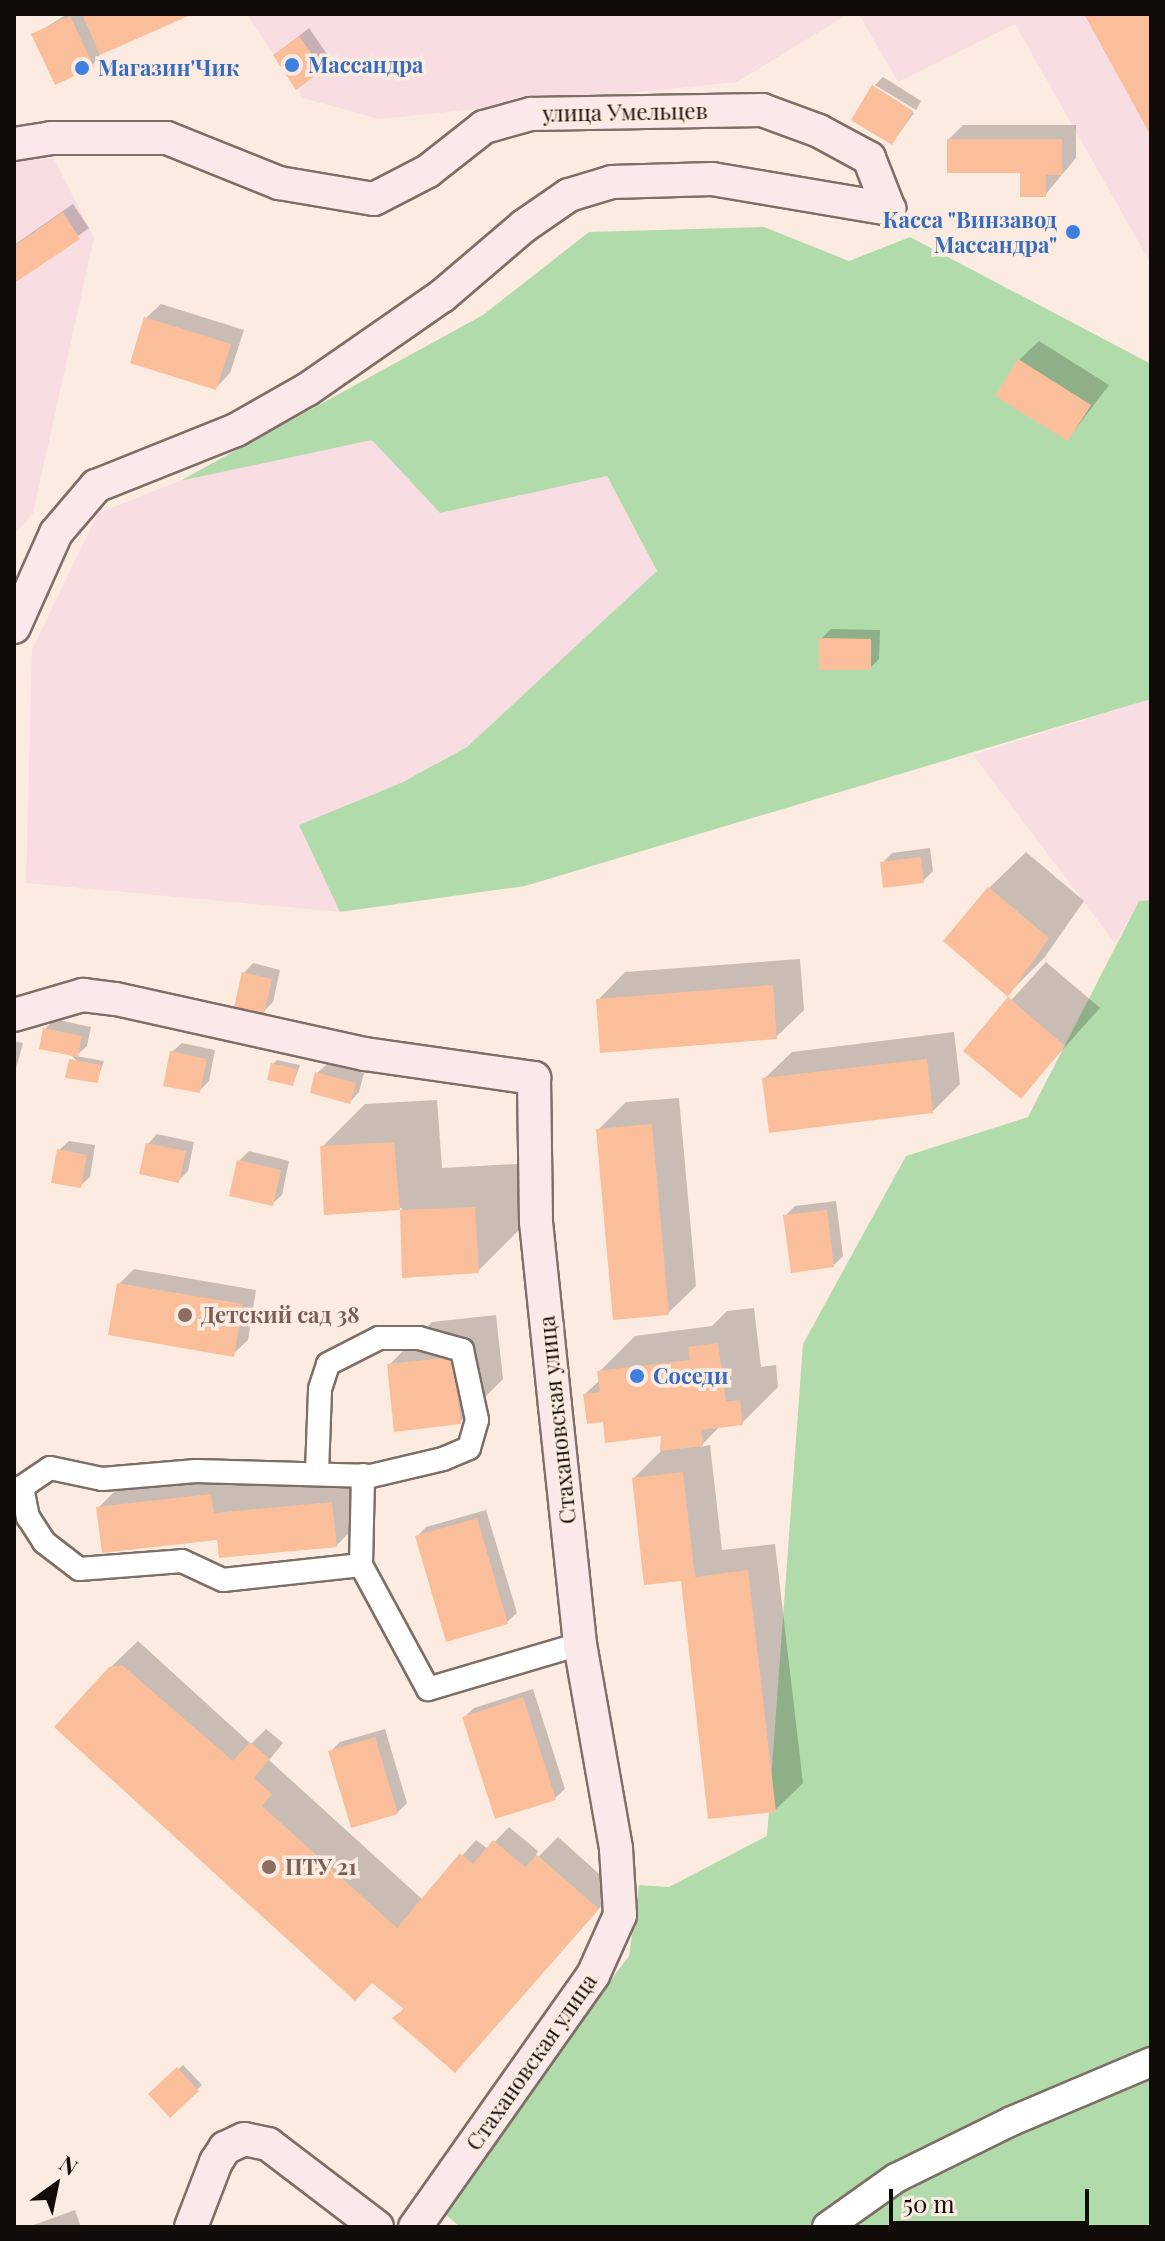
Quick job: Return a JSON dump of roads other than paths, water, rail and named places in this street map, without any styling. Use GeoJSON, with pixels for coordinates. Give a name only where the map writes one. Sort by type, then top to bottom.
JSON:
{"type":"FeatureCollection","features":[{"type":"Feature","properties":{"kind":"main road","name":"улица Умельцев"},"geometry":{"type":"LineString","coordinates":[[14,144],[51,138],[167,138],[279,183],[374,199],[428,171],[484,127],[531,114],[762,110],[819,131],[869,158],[889,209],[712,179],[612,182],[569,195],[524,226],[442,296],[308,389],[236,430],[96,486],[56,533],[14,627]]}},
{"type":"Feature","properties":{"kind":"main road","name":"Стахановская улица"},"geometry":{"type":"LineString","coordinates":[[14,1015],[66,998],[105,997],[365,1054],[534,1078],[536,1222],[580,1644],[616,1849],[620,1915],[593,1975],[415,2227]]}},
{"type":"Feature","properties":{"kind":"main road"},"geometry":{"type":"LineString","coordinates":[[191,2227],[216,2162],[225,2148],[244,2139],[268,2144],[377,2227]]}},
{"type":"Feature","properties":{"kind":"street"},"geometry":{"type":"LineString","coordinates":[[317,1472],[320,1389],[328,1364],[379,1338],[419,1338],[462,1350],[477,1420],[469,1448],[363,1475],[196,1471],[102,1479],[50,1468],[22,1487],[28,1517],[44,1542],[79,1569],[182,1561],[223,1580],[361,1565]]}},
{"type":"Feature","properties":{"kind":"street"},"geometry":{"type":"LineString","coordinates":[[363,1475],[361,1565],[428,1689],[580,1644]]}},
{"type":"Feature","properties":{"kind":"street"},"geometry":{"type":"LineString","coordinates":[[827,2227],[896,2178],[1012,2121],[1151,2062]]}},
{"type":"Feature","properties":{"kind":"place","name":"Массандра"},"geometry":{"type":"Point","coordinates":[292,65]}},
{"type":"Feature","properties":{"kind":"place","name":"Магазин'Чик"},"geometry":{"type":"Point","coordinates":[82,68]}},
{"type":"Feature","properties":{"kind":"place","name":"Касса \"Винзавод Массандра\""},"geometry":{"type":"Point","coordinates":[1073,232]}},
{"type":"Feature","properties":{"kind":"place","name":"Детский сад 38"},"geometry":{"type":"Point","coordinates":[185,1315]}},
{"type":"Feature","properties":{"kind":"place","name":"Соседи"},"geometry":{"type":"Point","coordinates":[637,1376]}},
{"type":"Feature","properties":{"kind":"place","name":"ПТУ 21"},"geometry":{"type":"Point","coordinates":[269,1867]}}]}
